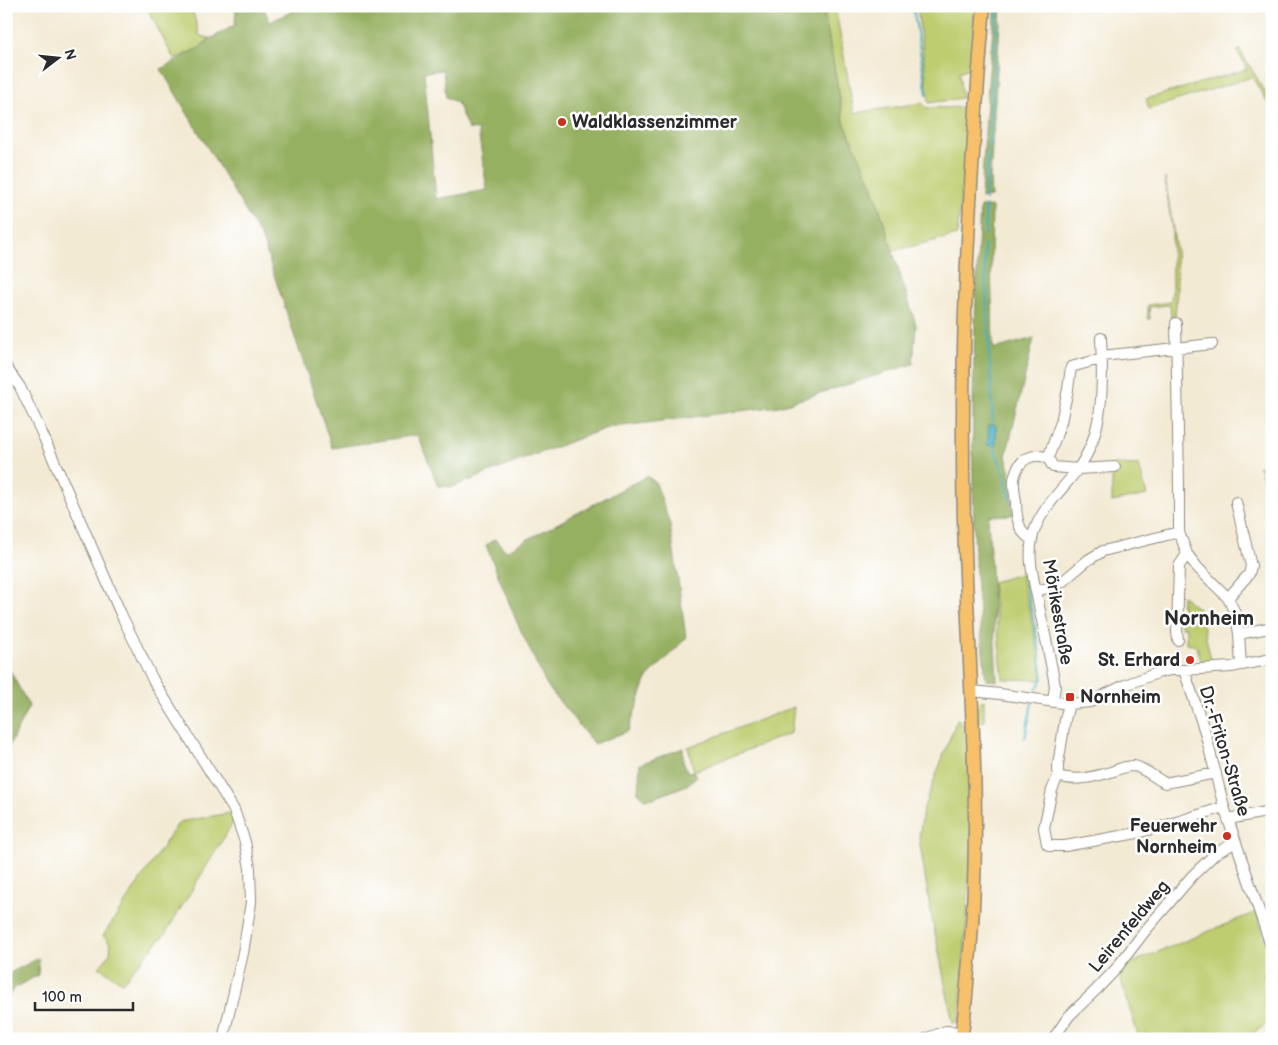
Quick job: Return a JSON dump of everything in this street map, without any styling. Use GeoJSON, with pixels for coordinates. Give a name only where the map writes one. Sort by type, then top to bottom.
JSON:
{"type":"FeatureCollection","features":[{"type":"Feature","properties":{"kind":"main road"},"geometry":{"type":"LineString","coordinates":[[962,1035],[971,945],[975,867],[972,691],[965,550],[964,368],[970,196],[984,6]]}},
{"type":"Feature","properties":{"kind":"street"},"geometry":{"type":"LineString","coordinates":[[1176,323],[1179,532],[1187,554],[1196,567],[1228,598],[1236,615],[1241,665]]}},
{"type":"Feature","properties":{"kind":"street","name":"Mörikestraße"},"geometry":{"type":"LineString","coordinates":[[1053,700],[1055,686],[1031,563],[1032,540],[1036,524],[1042,513],[1078,469],[1087,454],[1096,431],[1102,398],[1101,338]]}},
{"type":"Feature","properties":{"kind":"street"},"geometry":{"type":"LineString","coordinates":[[1048,458],[1061,422],[1071,367],[1102,358],[1212,344]]}},
{"type":"Feature","properties":{"kind":"street"},"geometry":{"type":"LineString","coordinates":[[6,367],[20,387],[42,431],[121,614],[153,680],[234,810],[245,842],[250,868],[251,902],[243,953],[223,1039]]}},
{"type":"Feature","properties":{"kind":"street"},"geometry":{"type":"LineString","coordinates":[[1032,540],[1022,532],[1018,523],[1014,475],[1021,462],[1037,455],[1048,458],[1053,467],[1078,469],[1115,467]]}},
{"type":"Feature","properties":{"kind":"street"},"geometry":{"type":"LineString","coordinates":[[1228,598],[1249,574],[1251,566],[1236,502]]}},
{"type":"Feature","properties":{"kind":"street"},"geometry":{"type":"LineString","coordinates":[[1036,591],[1051,588],[1062,582],[1088,560],[1103,551],[1179,532]]}},
{"type":"Feature","properties":{"kind":"street"},"geometry":{"type":"LineString","coordinates":[[1178,640],[1179,566],[1187,554]]}},
{"type":"Feature","properties":{"kind":"street"},"geometry":{"type":"LineString","coordinates":[[1239,634],[1268,628]]}},
{"type":"Feature","properties":{"kind":"street"},"geometry":{"type":"LineString","coordinates":[[972,691],[1053,700],[1070,704],[1090,702],[1160,672],[1213,669],[1272,659]]}},
{"type":"Feature","properties":{"kind":"street","name":"Dr.-Friton-Straße"},"geometry":{"type":"LineString","coordinates":[[1184,670],[1205,732],[1224,807],[1272,949]]}},
{"type":"Feature","properties":{"kind":"street"},"geometry":{"type":"LineString","coordinates":[[1070,704],[1065,720],[1058,776],[1052,790],[1044,828],[1047,844],[1050,846],[1074,844],[1137,833],[1224,807]]}},
{"type":"Feature","properties":{"kind":"street"},"geometry":{"type":"LineString","coordinates":[[1058,776],[1067,779],[1080,779],[1135,766],[1165,783],[1216,773]]}},
{"type":"Feature","properties":{"kind":"street"},"geometry":{"type":"LineString","coordinates":[[1228,819],[1272,811]]}},
{"type":"Feature","properties":{"kind":"street","name":"Leirenfeldweg"},"geometry":{"type":"LineString","coordinates":[[1053,1039],[1069,1016],[1116,970],[1145,931],[1193,875],[1216,853],[1236,842]]}},
{"type":"Feature","properties":{"kind":"street"},"geometry":{"type":"LineString","coordinates":[[925,1039],[946,1031],[962,1035]]}},
{"type":"Feature","properties":{"kind":"green space"},"geometry":{"type":"Polygon","coordinates":[[[146,6],[191,6],[200,36],[210,38],[199,48],[174,59],[146,6]]]}},
{"type":"Feature","properties":{"kind":"green space"},"geometry":{"type":"Polygon","coordinates":[[[236,6],[263,6],[270,22],[303,6],[823,6],[844,122],[872,185],[916,325],[913,364],[779,406],[607,428],[453,487],[438,486],[418,435],[332,448],[262,239],[161,69],[235,25],[236,6]],[[443,70],[424,72],[436,199],[487,190],[478,130],[468,129],[457,103],[446,97],[443,70]]]}},
{"type":"Feature","properties":{"kind":"green space"},"geometry":{"type":"Polygon","coordinates":[[[823,6],[835,6],[854,113],[922,103],[927,108],[970,107],[957,235],[893,251],[872,185],[844,122],[823,6]]]}},
{"type":"Feature","properties":{"kind":"green space"},"geometry":{"type":"Polygon","coordinates":[[[917,6],[978,6],[972,67],[959,72],[962,98],[929,103],[917,6]]]}},
{"type":"Feature","properties":{"kind":"green space"},"geometry":{"type":"Polygon","coordinates":[[[995,6],[1001,6],[990,178],[991,197],[981,198],[988,85],[995,6]]]}},
{"type":"Feature","properties":{"kind":"green space"},"geometry":{"type":"Polygon","coordinates":[[[1240,50],[1272,103],[1272,110],[1252,77],[1149,109],[1146,99],[1247,69],[1237,51],[1240,50]]]}},
{"type":"Feature","properties":{"kind":"green space"},"geometry":{"type":"Polygon","coordinates":[[[1165,178],[1176,250],[1177,289],[1175,318],[1171,318],[1170,305],[1149,307],[1150,319],[1148,319],[1148,305],[1170,302],[1172,294],[1172,228],[1165,178]]]}},
{"type":"Feature","properties":{"kind":"green space"},"geometry":{"type":"Polygon","coordinates":[[[980,207],[992,207],[993,348],[1034,338],[1006,456],[1011,476],[1013,515],[988,516],[997,681],[986,680],[975,560],[973,383],[980,207]]]}},
{"type":"Feature","properties":{"kind":"green space"},"geometry":{"type":"Polygon","coordinates":[[[1272,463],[1272,467],[1265,470],[1272,501],[1272,517],[1261,470],[1258,467],[1272,463]]]}},
{"type":"Feature","properties":{"kind":"green space"},"geometry":{"type":"Polygon","coordinates":[[[1115,464],[1139,465],[1147,495],[1112,502],[1112,467],[1115,464]]]}},
{"type":"Feature","properties":{"kind":"green space"},"geometry":{"type":"Polygon","coordinates":[[[647,476],[656,483],[670,525],[686,638],[647,678],[628,731],[594,744],[547,686],[516,620],[486,545],[495,539],[506,551],[647,476]]]}},
{"type":"Feature","properties":{"kind":"green space"},"geometry":{"type":"Polygon","coordinates":[[[1021,574],[1039,654],[1042,680],[1003,679],[992,582],[1021,574]]]}},
{"type":"Feature","properties":{"kind":"green space"},"geometry":{"type":"Polygon","coordinates":[[[1182,595],[1200,611],[1212,664],[1202,664],[1197,647],[1186,643],[1186,627],[1181,627],[1182,595]]]}},
{"type":"Feature","properties":{"kind":"green space"},"geometry":{"type":"Polygon","coordinates":[[[6,663],[29,706],[6,752],[6,663]]]}},
{"type":"Feature","properties":{"kind":"green space"},"geometry":{"type":"Polygon","coordinates":[[[984,700],[984,722],[978,721],[977,707],[984,700]]]}},
{"type":"Feature","properties":{"kind":"green space"},"geometry":{"type":"Polygon","coordinates":[[[794,707],[791,733],[694,771],[688,747],[794,707]]]}},
{"type":"Feature","properties":{"kind":"green space"},"geometry":{"type":"Polygon","coordinates":[[[957,719],[961,725],[968,727],[972,839],[960,1020],[953,1023],[930,908],[919,838],[923,810],[957,719]]]}},
{"type":"Feature","properties":{"kind":"green space"},"geometry":{"type":"Polygon","coordinates":[[[683,748],[683,761],[688,772],[694,771],[697,776],[687,785],[654,798],[644,799],[638,792],[640,764],[683,748]]]}},
{"type":"Feature","properties":{"kind":"green space"},"geometry":{"type":"Polygon","coordinates":[[[230,813],[234,821],[165,934],[122,982],[99,967],[108,956],[111,948],[103,936],[179,822],[230,813]]]}},
{"type":"Feature","properties":{"kind":"green space"},"geometry":{"type":"Polygon","coordinates":[[[1256,912],[1272,960],[1272,969],[1264,974],[1272,994],[1272,1020],[1245,1039],[1139,1039],[1118,970],[1256,912]]]}},
{"type":"Feature","properties":{"kind":"green space"},"geometry":{"type":"Polygon","coordinates":[[[39,958],[38,975],[13,989],[6,1002],[6,975],[39,958]]]}},
{"type":"Feature","properties":{"kind":"green space"},"geometry":{"type":"Polygon","coordinates":[[[1272,969],[1272,994],[1263,974],[1272,969]]]}},
{"type":"Feature","properties":{"kind":"water"},"geometry":{"type":"Polygon","coordinates":[[[989,425],[996,425],[996,446],[987,445],[989,425]]]}},
{"type":"Feature","properties":{"kind":"waterway"},"geometry":{"type":"LineString","coordinates":[[913,6],[927,95]]}},
{"type":"Feature","properties":{"kind":"waterway"},"geometry":{"type":"LineString","coordinates":[[985,200],[998,6]]}},
{"type":"Feature","properties":{"kind":"waterway"},"geometry":{"type":"LineString","coordinates":[[985,206],[985,236]]}},
{"type":"Feature","properties":{"kind":"waterway"},"geometry":{"type":"LineString","coordinates":[[984,245],[993,427]]}},
{"type":"Feature","properties":{"kind":"waterway"},"geometry":{"type":"LineString","coordinates":[[993,444],[1005,476],[1011,502]]}},
{"type":"Feature","properties":{"kind":"waterway"},"geometry":{"type":"LineString","coordinates":[[1022,543],[1024,574],[1039,647],[1043,679],[1036,689]]}},
{"type":"Feature","properties":{"kind":"waterway"},"geometry":{"type":"LineString","coordinates":[[1025,738],[1032,703]]}},
{"type":"Feature","properties":{"kind":"place","name":"Waldklassenzimmer"},"geometry":{"type":"Point","coordinates":[562,122]}},
{"type":"Feature","properties":{"kind":"place","name":"St. Erhard"},"geometry":{"type":"Point","coordinates":[1190,660]}},
{"type":"Feature","properties":{"kind":"place","name":"Nornheim"},"geometry":{"type":"Point","coordinates":[1070,697]}},
{"type":"Feature","properties":{"kind":"place","name":"Feuerwehr Nornheim"},"geometry":{"type":"Point","coordinates":[1227,836]}},
{"type":"Feature","properties":{"kind":"district","name":"Nornheim"},"geometry":{"type":"Point","coordinates":[1209,618]}}]}
